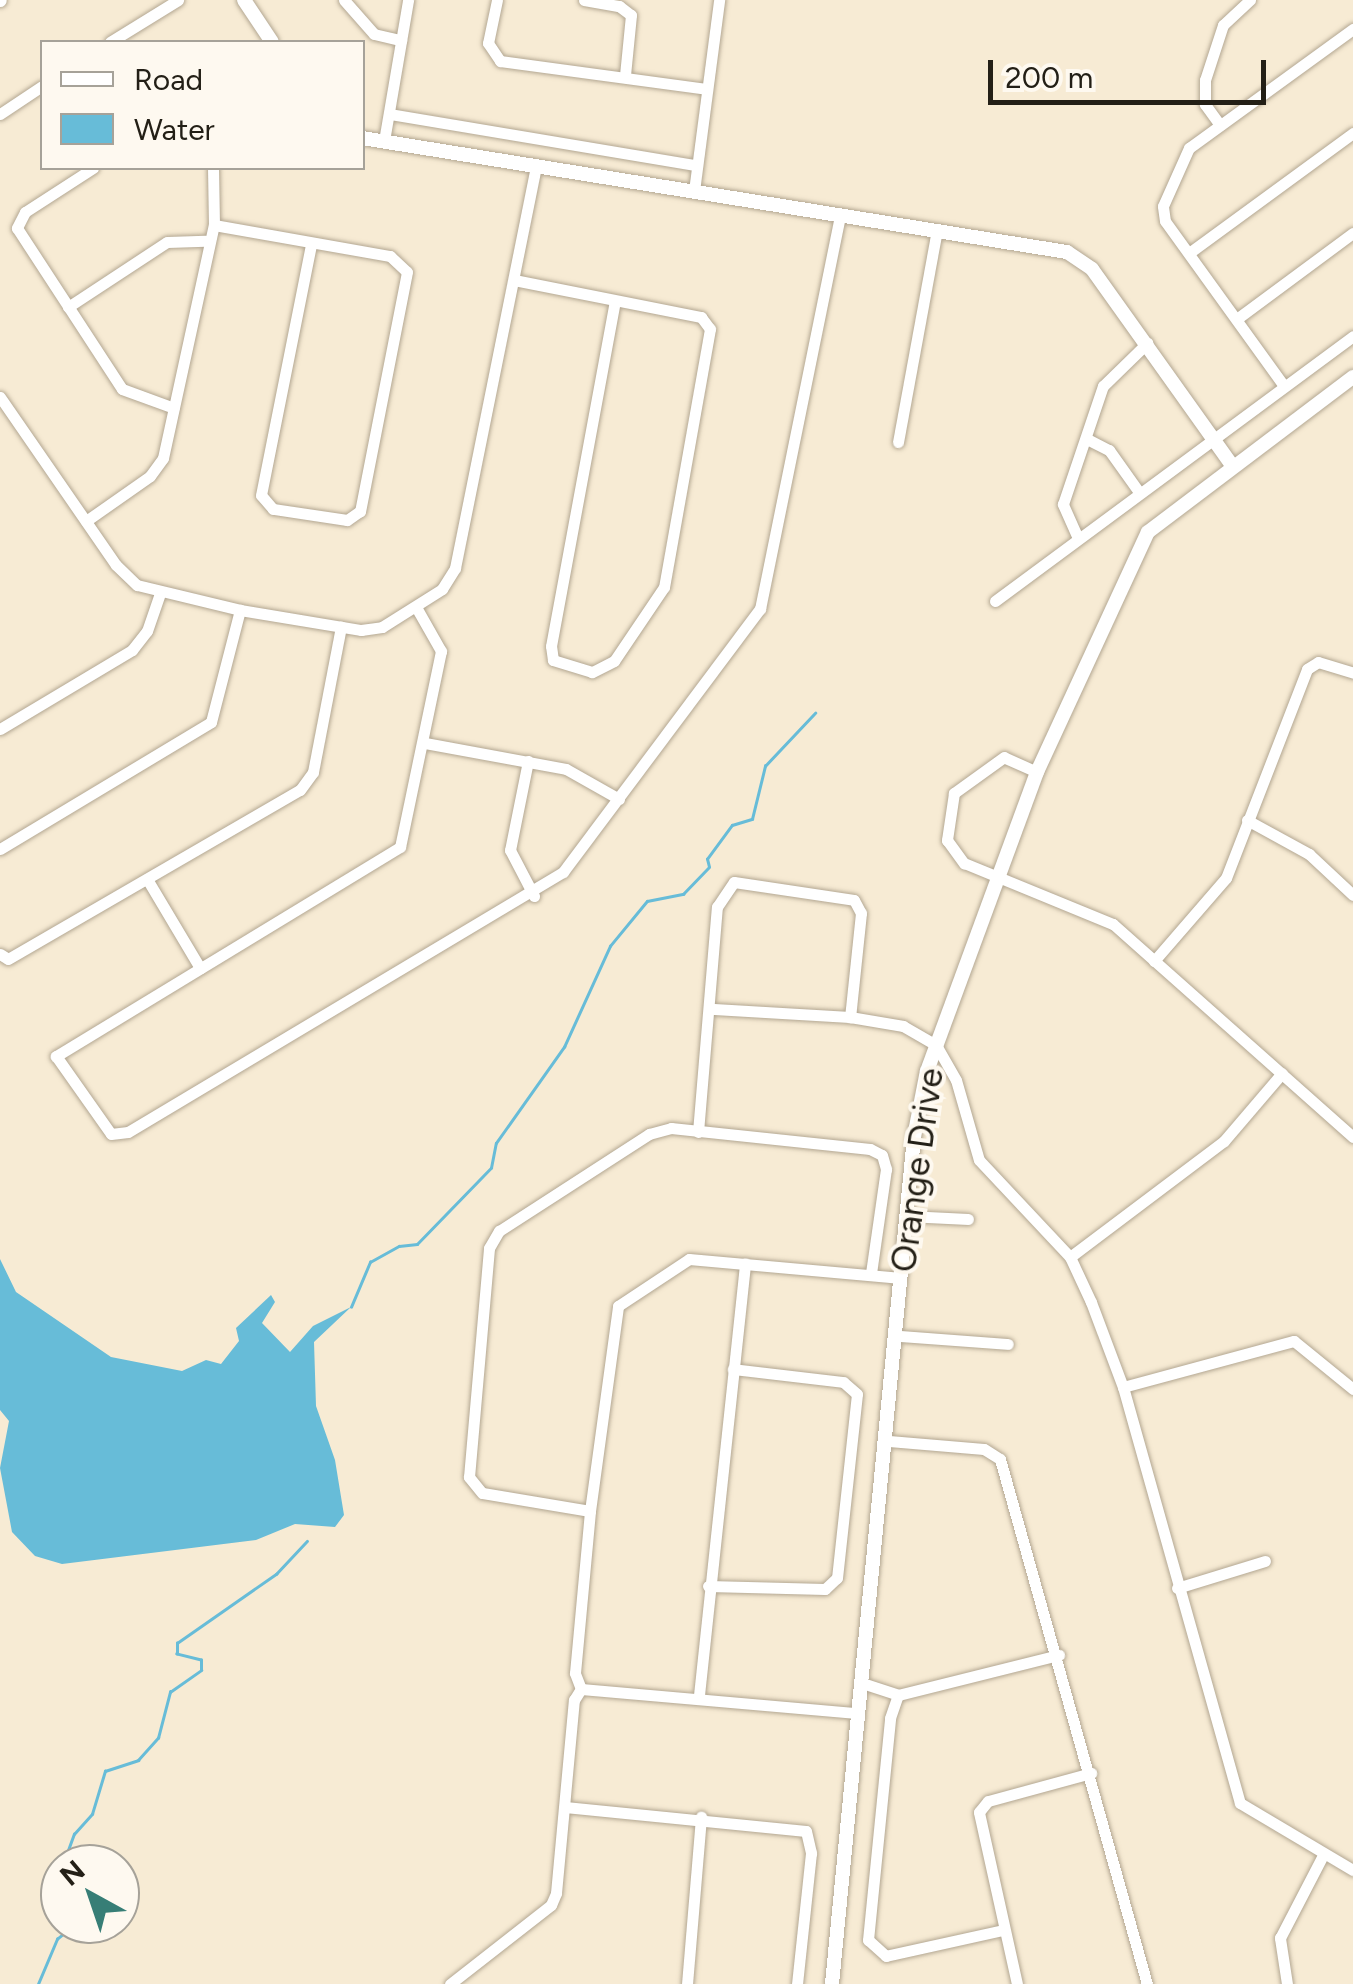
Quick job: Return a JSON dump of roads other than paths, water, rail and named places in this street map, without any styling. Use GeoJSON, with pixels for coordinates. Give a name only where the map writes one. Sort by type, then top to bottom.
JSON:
{"type":"FeatureCollection","features":[{"type":"Feature","properties":{"kind":"street"},"geometry":{"type":"LineString","coordinates":[[113,40],[178,0]]}},
{"type":"Feature","properties":{"kind":"street"},"geometry":{"type":"LineString","coordinates":[[244,0],[271,40]]}},
{"type":"Feature","properties":{"kind":"street"},"geometry":{"type":"LineString","coordinates":[[344,0],[374,34],[402,40]]}},
{"type":"Feature","properties":{"kind":"street"},"geometry":{"type":"LineString","coordinates":[[384,142],[408,0]]}},
{"type":"Feature","properties":{"kind":"street"},"geometry":{"type":"LineString","coordinates":[[497,0],[488,42],[500,61],[706,89]]}},
{"type":"Feature","properties":{"kind":"street"},"geometry":{"type":"LineString","coordinates":[[584,0],[620,6],[631,14],[624,75]]}},
{"type":"Feature","properties":{"kind":"street"},"geometry":{"type":"LineString","coordinates":[[694,191],[719,0]]}},
{"type":"Feature","properties":{"kind":"street"},"geometry":{"type":"LineString","coordinates":[[1220,125],[1205,104],[1205,80],[1226,19],[1250,0]]}},
{"type":"Feature","properties":{"kind":"street"},"geometry":{"type":"LineString","coordinates":[[1284,386],[1165,220],[1162,206],[1183,155],[1353,29]]}},
{"type":"Feature","properties":{"kind":"street"},"geometry":{"type":"LineString","coordinates":[[0,114],[40,87]]}},
{"type":"Feature","properties":{"kind":"street"},"geometry":{"type":"LineString","coordinates":[[390,114],[696,165]]}},
{"type":"Feature","properties":{"kind":"street"},"geometry":{"type":"LineString","coordinates":[[1189,253],[1353,133]]}},
{"type":"Feature","properties":{"kind":"street"},"geometry":{"type":"LineString","coordinates":[[365,139],[1077,256],[1147,343],[1232,464]]}},
{"type":"Feature","properties":{"kind":"street"},"geometry":{"type":"LineString","coordinates":[[0,397],[123,574],[160,594],[341,627],[375,629],[416,607],[448,583],[455,568],[536,166]]}},
{"type":"Feature","properties":{"kind":"street"},"geometry":{"type":"LineString","coordinates":[[90,170],[17,222],[122,389],[174,408]]}},
{"type":"Feature","properties":{"kind":"street"},"geometry":{"type":"LineString","coordinates":[[86,522],[156,470],[174,408],[205,240],[214,225],[213,170]]}},
{"type":"Feature","properties":{"kind":"street"},"geometry":{"type":"LineString","coordinates":[[416,607],[442,652],[426,743],[397,852],[56,1056],[111,1134],[128,1132],[534,896],[564,872],[739,640],[765,595],[840,216]]}},
{"type":"Feature","properties":{"kind":"street"},"geometry":{"type":"LineString","coordinates":[[214,225],[390,256],[406,272],[360,511],[347,520],[273,508],[261,495],[312,244]]}},
{"type":"Feature","properties":{"kind":"street"},"geometry":{"type":"LineString","coordinates":[[898,442],[937,230]]}},
{"type":"Feature","properties":{"kind":"street"},"geometry":{"type":"LineString","coordinates":[[1238,318],[1353,233]]}},
{"type":"Feature","properties":{"kind":"street"},"geometry":{"type":"LineString","coordinates":[[68,306],[162,244],[205,240]]}},
{"type":"Feature","properties":{"kind":"street"},"geometry":{"type":"LineString","coordinates":[[514,280],[700,317],[712,346],[664,587],[614,662],[592,672],[553,660],[551,646],[615,302]]}},
{"type":"Feature","properties":{"kind":"street"},"geometry":{"type":"LineString","coordinates":[[995,601],[1353,336]]}},
{"type":"Feature","properties":{"kind":"street"},"geometry":{"type":"LineString","coordinates":[[1078,536],[1064,504],[1106,380],[1147,343]]}},
{"type":"Feature","properties":{"kind":"street","name":"Orange Drive"},"geometry":{"type":"LineString","coordinates":[[832,1984],[857,1714],[889,1441],[907,1216],[920,1102],[936,1045],[1037,772],[1148,532],[1232,464],[1353,377]]}},
{"type":"Feature","properties":{"kind":"street"},"geometry":{"type":"LineString","coordinates":[[1087,440],[1108,450],[1139,492]]}},
{"type":"Feature","properties":{"kind":"street"},"geometry":{"type":"LineString","coordinates":[[0,729],[132,650],[147,631],[160,594]]}},
{"type":"Feature","properties":{"kind":"street"},"geometry":{"type":"LineString","coordinates":[[0,850],[211,722],[240,610]]}},
{"type":"Feature","properties":{"kind":"street"},"geometry":{"type":"LineString","coordinates":[[0,954],[8,958],[300,790],[313,772],[341,627]]}},
{"type":"Feature","properties":{"kind":"street"},"geometry":{"type":"LineString","coordinates":[[1154,961],[1222,886],[1307,669],[1318,662],[1353,674]]}},
{"type":"Feature","properties":{"kind":"street"},"geometry":{"type":"LineString","coordinates":[[426,743],[572,770],[620,799]]}},
{"type":"Feature","properties":{"kind":"street"},"geometry":{"type":"LineString","coordinates":[[1037,772],[1004,758],[954,793],[946,840],[964,863],[1102,917],[1353,1137]]}},
{"type":"Feature","properties":{"kind":"street"},"geometry":{"type":"LineString","coordinates":[[528,761],[510,850],[534,896]]}},
{"type":"Feature","properties":{"kind":"street"},"geometry":{"type":"LineString","coordinates":[[1247,820],[1309,854],[1353,895]]}},
{"type":"Feature","properties":{"kind":"street"},"geometry":{"type":"LineString","coordinates":[[148,879],[200,968]]}},
{"type":"Feature","properties":{"kind":"street"},"geometry":{"type":"LineString","coordinates":[[698,1132],[714,1009],[717,908],[734,882],[854,900],[862,913],[850,1017]]}},
{"type":"Feature","properties":{"kind":"street"},"geometry":{"type":"LineString","coordinates":[[714,1009],[850,1017],[903,1026],[936,1045],[956,1080],[984,1169],[1070,1258],[1123,1388],[1240,1803],[1353,1870]]}},
{"type":"Feature","properties":{"kind":"street"},"geometry":{"type":"LineString","coordinates":[[1070,1258],[1224,1141],[1282,1074]]}},
{"type":"Feature","properties":{"kind":"street"},"geometry":{"type":"LineString","coordinates":[[590,1511],[482,1493],[469,1477],[489,1248],[499,1231],[650,1134],[698,1132],[882,1155],[886,1170],[871,1274]]}},
{"type":"Feature","properties":{"kind":"street"},"geometry":{"type":"LineString","coordinates":[[907,1216],[968,1219]]}},
{"type":"Feature","properties":{"kind":"street"},"geometry":{"type":"LineString","coordinates":[[582,1689],[574,1673],[590,1511],[618,1306],[690,1258],[901,1278]]}},
{"type":"Feature","properties":{"kind":"street"},"geometry":{"type":"LineString","coordinates":[[699,1695],[746,1263]]}},
{"type":"Feature","properties":{"kind":"street"},"geometry":{"type":"LineString","coordinates":[[899,1336],[1008,1344]]}},
{"type":"Feature","properties":{"kind":"street"},"geometry":{"type":"LineString","coordinates":[[1123,1388],[1294,1341],[1353,1389]]}},
{"type":"Feature","properties":{"kind":"street"},"geometry":{"type":"LineString","coordinates":[[708,1586],[825,1589],[837,1578],[857,1394],[843,1382],[733,1369]]}},
{"type":"Feature","properties":{"kind":"street"},"geometry":{"type":"LineString","coordinates":[[889,1441],[984,1449],[1000,1459],[1091,1773],[1146,1984]]}},
{"type":"Feature","properties":{"kind":"street"},"geometry":{"type":"LineString","coordinates":[[1177,1588],[1265,1561]]}},
{"type":"Feature","properties":{"kind":"street"},"geometry":{"type":"LineString","coordinates":[[862,1683],[898,1695],[1058,1655]]}},
{"type":"Feature","properties":{"kind":"street"},"geometry":{"type":"LineString","coordinates":[[582,1689],[699,1695],[857,1714]]}},
{"type":"Feature","properties":{"kind":"street"},"geometry":{"type":"LineString","coordinates":[[450,1984],[551,1905],[574,1700],[582,1689]]}},
{"type":"Feature","properties":{"kind":"street"},"geometry":{"type":"LineString","coordinates":[[898,1695],[868,1940],[886,1956],[1004,1930]]}},
{"type":"Feature","properties":{"kind":"street"},"geometry":{"type":"LineString","coordinates":[[1017,1984],[979,1812],[988,1801],[1091,1773]]}},
{"type":"Feature","properties":{"kind":"street"},"geometry":{"type":"LineString","coordinates":[[565,1807],[701,1816],[806,1831],[812,1853],[798,1984]]}},
{"type":"Feature","properties":{"kind":"street"},"geometry":{"type":"LineString","coordinates":[[687,1984],[701,1816]]}},
{"type":"Feature","properties":{"kind":"street"},"geometry":{"type":"LineString","coordinates":[[1287,1984],[1280,1938],[1322,1855]]}},
{"type":"Feature","properties":{"kind":"water"},"geometry":{"type":"Polygon","coordinates":[[[0,1259],[16,1292],[111,1357],[182,1371],[206,1360],[221,1364],[239,1341],[236,1328],[271,1295],[275,1302],[262,1323],[290,1352],[313,1326],[351,1307],[314,1342],[316,1406],[335,1460],[344,1515],[335,1527],[295,1524],[256,1540],[62,1564],[35,1556],[12,1532],[0,1468],[9,1421],[0,1410],[0,1259]]]}},
{"type":"Feature","properties":{"kind":"waterway"},"geometry":{"type":"LineString","coordinates":[[351,1307],[370,1262],[399,1246],[417,1244],[491,1168],[496,1143],[564,1047],[610,946],[647,901],[683,894],[709,867],[707,859],[732,825],[752,819],[765,766],[815,713]]}},
{"type":"Feature","properties":{"kind":"waterway"},"geometry":{"type":"LineString","coordinates":[[70,1844],[92,1814],[105,1771],[138,1760],[158,1738],[170,1692],[201,1670],[201,1660],[177,1654],[177,1643],[276,1574],[307,1541]]}},
{"type":"Feature","properties":{"kind":"waterway"},"geometry":{"type":"LineString","coordinates":[[38,1984],[55,1944]]}}]}
